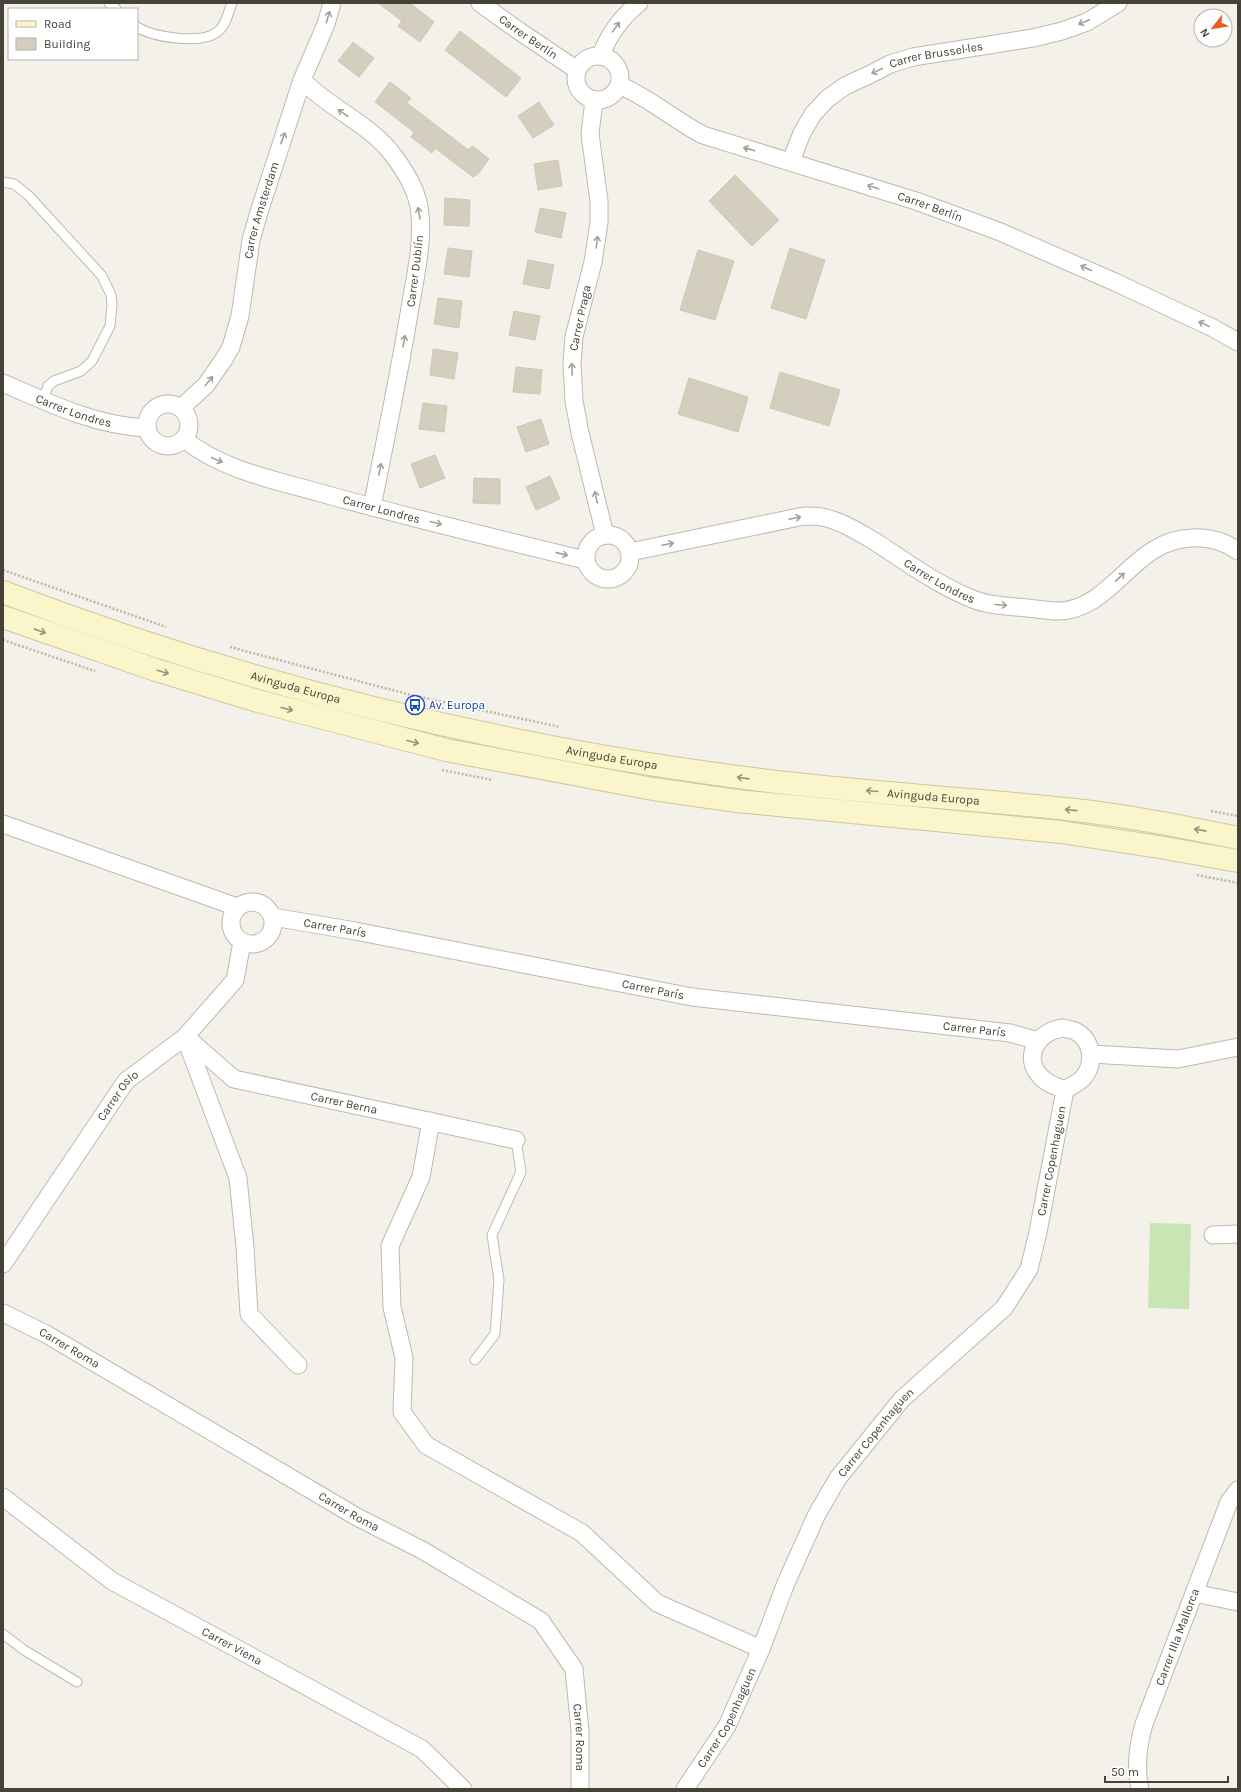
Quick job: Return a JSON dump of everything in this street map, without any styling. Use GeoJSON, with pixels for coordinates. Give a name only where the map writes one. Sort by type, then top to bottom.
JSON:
{"type":"FeatureCollection","features":[{"type":"Feature","properties":{"kind":"main road","name":"Avinguda Europa"},"geometry":{"type":"LineString","coordinates":[[3,592],[117,634],[245,673],[380,710],[450,727],[576,753],[764,781],[1079,810],[1238,838]]}},
{"type":"Feature","properties":{"kind":"main road","name":"Avinguda Europa"},"geometry":{"type":"LineString","coordinates":[[3,618],[156,670],[258,701],[356,728],[446,750],[653,789],[824,811],[1061,832],[1238,861]]}},
{"type":"Feature","properties":{"kind":"main road"},"geometry":{"type":"LineString","coordinates":[[697,795],[700,772]]}},
{"type":"Feature","properties":{"kind":"street","name":"Carrer Amsterdam"},"geometry":{"type":"LineString","coordinates":[[181,408],[206,385],[224,359],[233,341],[240,316],[251,240],[271,172],[302,80],[326,24],[332,3]]}},
{"type":"Feature","properties":{"kind":"street","name":"Carrer Berlín"},"geometry":{"type":"LineString","coordinates":[[480,3],[518,31],[577,70]]}},
{"type":"Feature","properties":{"kind":"street"},"geometry":{"type":"LineString","coordinates":[[601,56],[615,29],[639,3]]}},
{"type":"Feature","properties":{"kind":"street","name":"Carrer Brussel·les"},"geometry":{"type":"LineString","coordinates":[[791,161],[802,133],[813,114],[827,99],[890,64],[913,57],[1026,40],[1062,31],[1087,22],[1118,3]]}},
{"type":"Feature","properties":{"kind":"street"},"geometry":{"type":"LineString","coordinates":[[601,56],[610,59],[615,64],[619,71],[619,85],[611,96],[604,100],[594,100],[582,94],[575,81],[577,70],[583,61],[589,57],[601,56]]}},
{"type":"Feature","properties":{"kind":"street","name":"Carrer Dublín"},"geometry":{"type":"LineString","coordinates":[[302,80],[315,93],[372,134],[392,153],[411,185],[420,214],[419,251],[410,306],[394,403],[372,507]]}},
{"type":"Feature","properties":{"kind":"street","name":"Carrer Berlín"},"geometry":{"type":"LineString","coordinates":[[619,85],[637,93],[687,127],[718,140],[791,161],[916,201],[998,232],[1118,283],[1213,328],[1238,342]]}},
{"type":"Feature","properties":{"kind":"street","name":"Carrer Praga"},"geometry":{"type":"LineString","coordinates":[[594,100],[590,134],[599,201],[599,223],[593,262],[578,318],[572,364],[574,401],[580,433],[605,534]]}},
{"type":"Feature","properties":{"kind":"street","name":"Carrer Londres"},"geometry":{"type":"LineString","coordinates":[[3,383],[85,416],[115,425],[147,428]]}},
{"type":"Feature","properties":{"kind":"street"},"geometry":{"type":"LineString","coordinates":[[169,404],[181,408],[188,420],[188,433],[184,439],[179,444],[164,446],[152,440],[147,428],[147,419],[156,407],[169,404]]}},
{"type":"Feature","properties":{"kind":"street","name":"Carrer Londres"},"geometry":{"type":"LineString","coordinates":[[184,439],[211,457],[235,468],[372,507],[586,560]]}},
{"type":"Feature","properties":{"kind":"street","name":"Carrer Londres"},"geometry":{"type":"LineString","coordinates":[[630,552],[804,516],[820,516],[848,526],[929,576],[971,599],[989,604],[1055,611],[1079,607],[1093,600],[1146,554],[1162,545],[1187,538],[1199,538],[1222,543],[1238,551]]}},
{"type":"Feature","properties":{"kind":"street"},"geometry":{"type":"LineString","coordinates":[[605,534],[614,535],[621,538],[630,552],[629,565],[625,572],[612,579],[605,579],[592,573],[586,560],[588,545],[593,539],[605,534]]}},
{"type":"Feature","properties":{"kind":"street"},"geometry":{"type":"LineString","coordinates":[[3,824],[237,907],[250,902],[257,902],[264,905],[273,917],[272,931],[263,942],[249,945],[237,938],[231,926],[231,919],[237,907]]}},
{"type":"Feature","properties":{"kind":"street","name":"Carrer París"},"geometry":{"type":"LineString","coordinates":[[273,917],[355,931],[692,997],[1010,1033],[1038,1041]]}},
{"type":"Feature","properties":{"kind":"street","name":"Carrer Oslo"},"geometry":{"type":"LineString","coordinates":[[3,1264],[126,1081],[185,1037],[235,980],[242,942]]}},
{"type":"Feature","properties":{"kind":"street"},"geometry":{"type":"LineString","coordinates":[[1063,1028],[1076,1032],[1084,1038],[1091,1054],[1090,1064],[1083,1078],[1065,1090],[1042,1078],[1034,1066],[1033,1056],[1038,1041],[1044,1034],[1053,1029],[1063,1028]]}},
{"type":"Feature","properties":{"kind":"street"},"geometry":{"type":"LineString","coordinates":[[185,1037],[238,1178],[245,1247],[249,1314],[298,1365]]}},
{"type":"Feature","properties":{"kind":"street","name":"Carrer Berna"},"geometry":{"type":"LineString","coordinates":[[185,1037],[234,1079],[516,1140]]}},
{"type":"Feature","properties":{"kind":"street"},"geometry":{"type":"LineString","coordinates":[[1091,1054],[1178,1059],[1238,1047]]}},
{"type":"Feature","properties":{"kind":"street","name":"Carrer Copenhaguen"},"geometry":{"type":"LineString","coordinates":[[685,1789],[727,1726],[761,1649],[786,1584],[817,1514],[838,1478],[902,1399],[1004,1308],[1029,1269],[1038,1232],[1065,1090]]}},
{"type":"Feature","properties":{"kind":"street"},"geometry":{"type":"LineString","coordinates":[[431,1121],[421,1177],[390,1246],[392,1307],[404,1358],[402,1412],[426,1445],[582,1533],[657,1603],[761,1649]]}},
{"type":"Feature","properties":{"kind":"street"},"geometry":{"type":"LineString","coordinates":[[1213,1235],[1238,1234]]}},
{"type":"Feature","properties":{"kind":"street","name":"Carrer Roma"},"geometry":{"type":"LineString","coordinates":[[3,1313],[46,1334],[357,1517],[422,1550],[541,1621],[574,1669],[580,1731],[580,1789]]}},
{"type":"Feature","properties":{"kind":"street","name":"Carrer Illa Mallorca"},"geometry":{"type":"LineString","coordinates":[[1140,1789],[1138,1760],[1139,1745],[1144,1724],[1229,1502],[1238,1490]]}},
{"type":"Feature","properties":{"kind":"street","name":"Carrer Viena"},"geometry":{"type":"LineString","coordinates":[[3,1497],[112,1581],[422,1749],[463,1789]]}},
{"type":"Feature","properties":{"kind":"street"},"geometry":{"type":"LineString","coordinates":[[1194,1593],[1238,1602]]}},
{"type":"Feature","properties":{"kind":"lane"},"geometry":{"type":"LineString","coordinates":[[138,27],[152,34],[194,39],[211,36],[224,25],[232,3]]}},
{"type":"Feature","properties":{"kind":"lane"},"geometry":{"type":"LineString","coordinates":[[3,182],[14,184],[28,196],[102,276],[111,295],[112,305],[110,326],[92,361],[81,371],[54,380],[48,386],[43,400]]}},
{"type":"Feature","properties":{"kind":"lane"},"geometry":{"type":"LineString","coordinates":[[475,1360],[495,1334],[499,1280],[492,1235],[521,1172],[516,1140]]}},
{"type":"Feature","properties":{"kind":"lane"},"geometry":{"type":"LineString","coordinates":[[3,1634],[24,1650],[77,1682]]}},
{"type":"Feature","properties":{"kind":"path"},"geometry":{"type":"LineString","coordinates":[[3,570],[170,628]]}},
{"type":"Feature","properties":{"kind":"path"},"geometry":{"type":"LineString","coordinates":[[230,647],[411,695],[562,728]]}},
{"type":"Feature","properties":{"kind":"path"},"geometry":{"type":"LineString","coordinates":[[1207,811],[1238,816]]}},
{"type":"Feature","properties":{"kind":"green space"},"geometry":{"type":"Polygon","coordinates":[[[1150,1223],[1191,1224],[1189,1309],[1148,1308],[1150,1223]]]}},
{"type":"Feature","properties":{"kind":"building"},"geometry":{"type":"Polygon","coordinates":[[[378,3],[410,3],[434,22],[420,42],[398,26],[402,21],[378,3]]]}},
{"type":"Feature","properties":{"kind":"building"},"geometry":{"type":"Polygon","coordinates":[[[460,31],[521,78],[506,97],[445,50],[460,31]]]}},
{"type":"Feature","properties":{"kind":"building"},"geometry":{"type":"Polygon","coordinates":[[[353,42],[374,58],[359,77],[338,61],[353,42]]]}},
{"type":"Feature","properties":{"kind":"building"},"geometry":{"type":"Polygon","coordinates":[[[390,82],[411,98],[407,103],[467,149],[465,151],[473,146],[489,159],[478,174],[473,177],[435,148],[432,153],[411,137],[414,132],[375,102],[390,82]]]}},
{"type":"Feature","properties":{"kind":"building"},"geometry":{"type":"Polygon","coordinates":[[[539,102],[554,125],[533,138],[518,116],[539,102]]]}},
{"type":"Feature","properties":{"kind":"building"},"geometry":{"type":"Polygon","coordinates":[[[558,160],[562,186],[538,190],[534,164],[558,160]]]}},
{"type":"Feature","properties":{"kind":"building"},"geometry":{"type":"Polygon","coordinates":[[[735,175],[779,220],[752,246],[709,201],[735,175]]]}},
{"type":"Feature","properties":{"kind":"building"},"geometry":{"type":"Polygon","coordinates":[[[445,198],[470,200],[469,226],[444,225],[445,198]]]}},
{"type":"Feature","properties":{"kind":"building"},"geometry":{"type":"Polygon","coordinates":[[[540,208],[566,213],[561,238],[535,232],[540,208]]]}},
{"type":"Feature","properties":{"kind":"building"},"geometry":{"type":"Polygon","coordinates":[[[448,248],[472,251],[469,277],[444,274],[448,248]]]}},
{"type":"Feature","properties":{"kind":"building"},"geometry":{"type":"Polygon","coordinates":[[[790,248],[825,260],[806,319],[771,308],[790,248]]]}},
{"type":"Feature","properties":{"kind":"building"},"geometry":{"type":"Polygon","coordinates":[[[698,250],[734,261],[715,320],[680,310],[698,250]]]}},
{"type":"Feature","properties":{"kind":"building"},"geometry":{"type":"Polygon","coordinates":[[[528,260],[554,265],[549,289],[523,284],[528,260]]]}},
{"type":"Feature","properties":{"kind":"building"},"geometry":{"type":"Polygon","coordinates":[[[438,298],[462,301],[459,328],[434,324],[438,298]]]}},
{"type":"Feature","properties":{"kind":"building"},"geometry":{"type":"Polygon","coordinates":[[[514,311],[540,316],[535,340],[509,335],[514,311]]]}},
{"type":"Feature","properties":{"kind":"building"},"geometry":{"type":"Polygon","coordinates":[[[433,349],[458,353],[454,379],[430,375],[433,349]]]}},
{"type":"Feature","properties":{"kind":"building"},"geometry":{"type":"Polygon","coordinates":[[[516,367],[542,370],[540,394],[513,392],[516,367]]]}},
{"type":"Feature","properties":{"kind":"building"},"geometry":{"type":"Polygon","coordinates":[[[780,372],[840,390],[829,426],[770,408],[780,372]]]}},
{"type":"Feature","properties":{"kind":"building"},"geometry":{"type":"Polygon","coordinates":[[[689,378],[748,397],[738,432],[678,414],[689,378]]]}},
{"type":"Feature","properties":{"kind":"building"},"geometry":{"type":"Polygon","coordinates":[[[423,403],[447,406],[444,432],[419,429],[423,403]]]}},
{"type":"Feature","properties":{"kind":"building"},"geometry":{"type":"Polygon","coordinates":[[[541,419],[549,444],[526,452],[517,427],[541,419]]]}},
{"type":"Feature","properties":{"kind":"building"},"geometry":{"type":"Polygon","coordinates":[[[435,455],[445,478],[420,488],[411,464],[435,455]]]}},
{"type":"Feature","properties":{"kind":"building"},"geometry":{"type":"Polygon","coordinates":[[[550,476],[560,499],[536,510],[526,487],[550,476]]]}},
{"type":"Feature","properties":{"kind":"building"},"geometry":{"type":"Polygon","coordinates":[[[474,478],[500,479],[500,504],[473,503],[474,478]]]}},
{"type":"Feature","properties":{"kind":"place","name":"Av. Europa"},"geometry":{"type":"Point","coordinates":[415,705]}}]}
